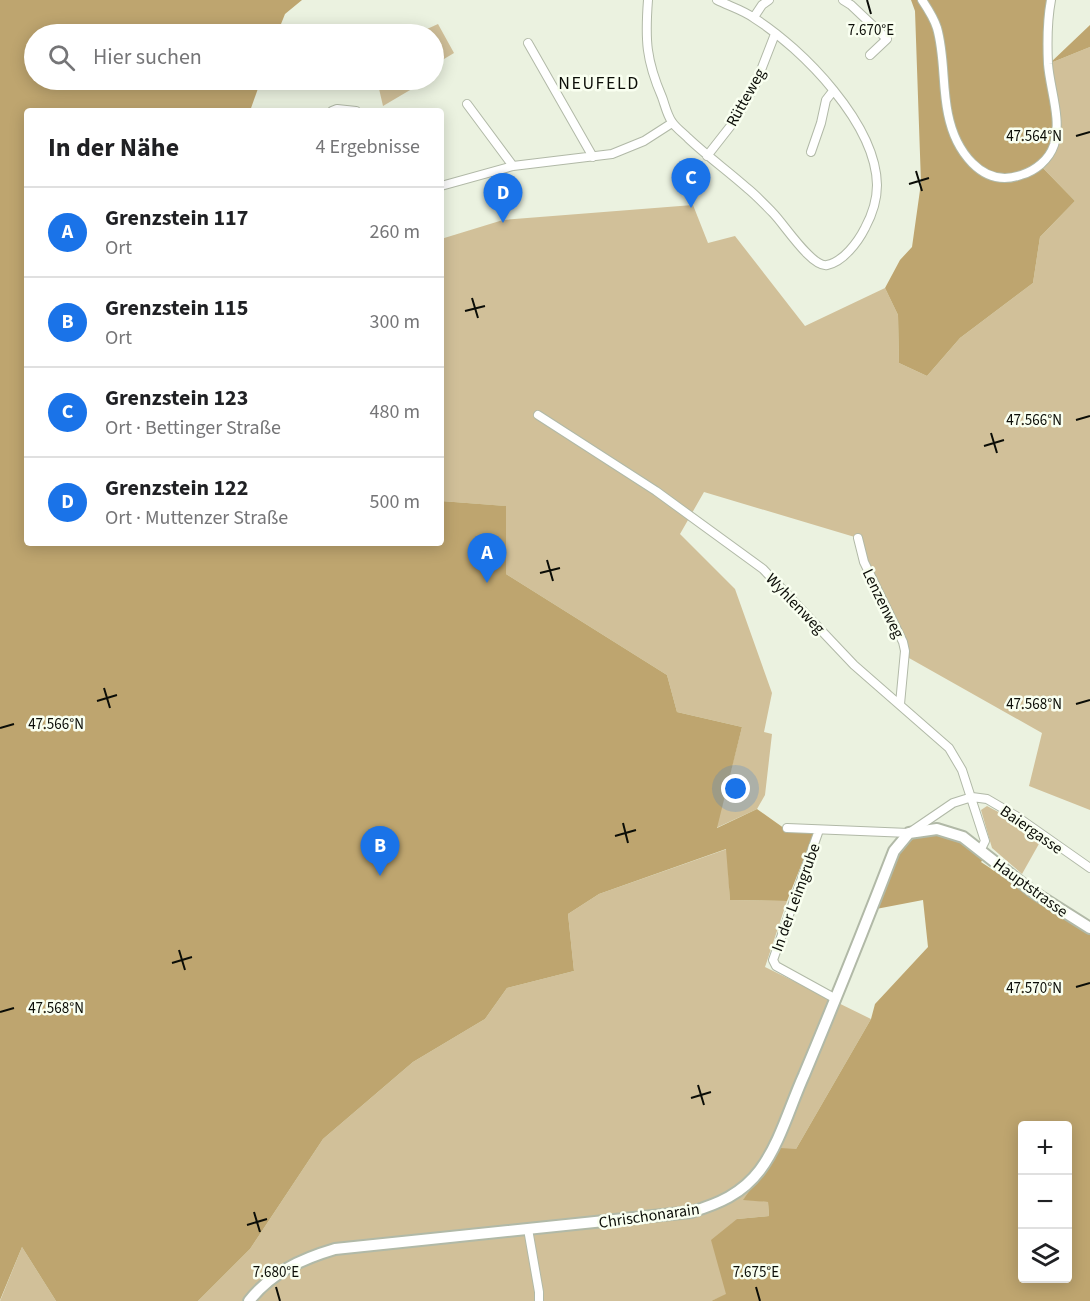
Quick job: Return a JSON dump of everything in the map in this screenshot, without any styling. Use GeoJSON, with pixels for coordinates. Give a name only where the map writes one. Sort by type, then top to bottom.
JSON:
{"type":"FeatureCollection","features":[{"type":"Feature","properties":{"kind":"street"},"geometry":{"type":"LineString","coordinates":[[648,0],[646,42],[648,57],[652,74],[672,123],[706,156],[748,188],[779,219],[815,262],[827,265],[836,262],[853,247],[864,231],[875,202],[874,165],[864,135],[853,116],[813,67],[754,17],[717,0]]}},
{"type":"Feature","properties":{"kind":"street"},"geometry":{"type":"LineString","coordinates":[[754,17],[762,5],[769,0]]}},
{"type":"Feature","properties":{"kind":"street"},"geometry":{"type":"LineString","coordinates":[[843,0],[887,39],[870,56]]}},
{"type":"Feature","properties":{"kind":"street"},"geometry":{"type":"LineString","coordinates":[[922,0],[937,26],[947,112],[958,142],[975,168],[987,175],[1007,178],[1033,171],[1053,147],[1056,126],[1048,64],[1048,17],[1051,0]]}},
{"type":"Feature","properties":{"kind":"street","name":"Rütteweg"},"geometry":{"type":"LineString","coordinates":[[706,156],[736,119],[756,84],[775,34]]}},
{"type":"Feature","properties":{"kind":"street"},"geometry":{"type":"LineString","coordinates":[[528,43],[593,157]]}},
{"type":"Feature","properties":{"kind":"street"},"geometry":{"type":"LineString","coordinates":[[811,152],[826,100],[833,91]]}},
{"type":"Feature","properties":{"kind":"street"},"geometry":{"type":"LineString","coordinates":[[467,104],[513,166]]}},
{"type":"Feature","properties":{"kind":"street"},"geometry":{"type":"LineString","coordinates":[[444,185],[513,166],[593,157],[628,149],[672,123]]}},
{"type":"Feature","properties":{"kind":"street","name":"Wyhlenweg"},"geometry":{"type":"LineString","coordinates":[[537,415],[656,491],[763,569],[854,665],[949,748],[959,762],[985,841],[978,847]]}},
{"type":"Feature","properties":{"kind":"street","name":"Lenzenweg"},"geometry":{"type":"LineString","coordinates":[[858,538],[864,562],[903,642],[905,651],[900,704]]}},
{"type":"Feature","properties":{"kind":"street"},"geometry":{"type":"LineString","coordinates":[[909,833],[953,804],[972,797]]}},
{"type":"Feature","properties":{"kind":"street","name":"Baiergasse"},"geometry":{"type":"LineString","coordinates":[[972,797],[987,799],[1016,816],[1090,868]]}},
{"type":"Feature","properties":{"kind":"street"},"geometry":{"type":"LineString","coordinates":[[787,828],[909,833],[937,829],[963,837],[978,847]]}},
{"type":"Feature","properties":{"kind":"street","name":"In der Leimgrube"},"geometry":{"type":"LineString","coordinates":[[819,830],[772,960],[779,968],[836,999]]}},
{"type":"Feature","properties":{"kind":"street","name":"Chrischonarain"},"geometry":{"type":"LineString","coordinates":[[249,1301],[276,1275],[297,1262],[335,1249],[691,1212],[718,1204],[742,1189],[760,1170],[773,1146],[836,999],[894,851],[909,833]]}},
{"type":"Feature","properties":{"kind":"street","name":"Hauptstrasse"},"geometry":{"type":"LineString","coordinates":[[978,847],[1033,892],[1090,928]]}},
{"type":"Feature","properties":{"kind":"street"},"geometry":{"type":"LineString","coordinates":[[528,1230],[539,1301]]}},
{"type":"Feature","properties":{"kind":"shaded area"},"geometry":{"type":"Polygon","coordinates":[[[0,0],[302,0],[285,14],[281,24],[24,24],[24,90],[257,90],[251,108],[24,108],[24,546],[444,546],[444,501],[506,506],[506,574],[667,675],[677,712],[742,727],[717,828],[757,809],[788,831],[814,833],[787,901],[730,900],[726,849],[599,894],[568,914],[574,971],[507,988],[485,1019],[413,1062],[323,1139],[250,1249],[198,1301],[56,1301],[22,1247],[0,1300],[0,0]]]}},
{"type":"Feature","properties":{"kind":"shaded area"},"geometry":{"type":"Polygon","coordinates":[[[911,0],[1051,0],[1048,64],[1055,137],[1040,165],[1075,201],[1040,237],[1033,283],[960,338],[927,376],[899,363],[898,315],[885,288],[900,260],[912,247],[921,183],[915,11],[911,0]]]}},
{"type":"Feature","properties":{"kind":"shaded area"},"geometry":{"type":"Polygon","coordinates":[[[1090,25],[1090,47],[1050,63],[1090,25]]]}},
{"type":"Feature","properties":{"kind":"shaded area"},"geometry":{"type":"Polygon","coordinates":[[[444,35],[454,53],[444,59],[444,35]]]}},
{"type":"Feature","properties":{"kind":"shaded area"},"geometry":{"type":"Polygon","coordinates":[[[1090,47],[1090,810],[1029,786],[1042,733],[909,658],[858,538],[704,492],[680,534],[735,589],[772,693],[764,732],[772,734],[765,795],[757,809],[716,828],[742,727],[677,712],[667,675],[506,574],[505,506],[444,501],[444,238],[503,220],[693,205],[708,243],[735,236],[805,326],[885,288],[898,315],[899,363],[927,376],[960,338],[1033,283],[1040,237],[1075,201],[1040,165],[1048,64],[1090,47]]]}},
{"type":"Feature","properties":{"kind":"shaded area"},"geometry":{"type":"Polygon","coordinates":[[[379,90],[410,90],[383,106],[379,90]]]}},
{"type":"Feature","properties":{"kind":"shaded area"},"geometry":{"type":"Polygon","coordinates":[[[987,806],[1004,815],[1040,842],[1022,874],[992,848],[981,810],[987,806]]]}},
{"type":"Feature","properties":{"kind":"shaded area"},"geometry":{"type":"Polygon","coordinates":[[[938,834],[961,841],[984,858],[981,862],[1090,934],[1090,1301],[711,1301],[726,1294],[711,1240],[737,1219],[769,1216],[768,1202],[743,1200],[780,1148],[796,1149],[871,1019],[875,1004],[928,947],[923,900],[876,909],[899,852],[915,837],[938,834]]]}},
{"type":"Feature","properties":{"kind":"shaded area"},"geometry":{"type":"Polygon","coordinates":[[[727,849],[730,900],[787,901],[765,967],[871,1019],[796,1149],[744,1199],[768,1202],[769,1216],[737,1219],[726,1295],[711,1301],[198,1301],[250,1249],[323,1139],[413,1062],[485,1019],[507,988],[574,971],[568,914],[599,894],[727,849]]]}},
{"type":"Feature","properties":{"kind":"shaded area"},"geometry":{"type":"Polygon","coordinates":[[[22,1247],[56,1301],[0,1301],[22,1247]]]}},
{"type":"Feature","properties":{"kind":"place","name":"Grenzstein 123"},"geometry":{"type":"Point","coordinates":[691,208]}},
{"type":"Feature","properties":{"kind":"place","name":"Grenzstein 122"},"geometry":{"type":"Point","coordinates":[503,223]}},
{"type":"Feature","properties":{"kind":"place","name":"Grenzstein 117"},"geometry":{"type":"Point","coordinates":[487,583]}},
{"type":"Feature","properties":{"kind":"place","name":"Grenzstein 115"},"geometry":{"type":"Point","coordinates":[380,876]}},
{"type":"Feature","properties":{"kind":"district","name":"NEUFELD"},"geometry":{"type":"Point","coordinates":[599,83]}}]}
